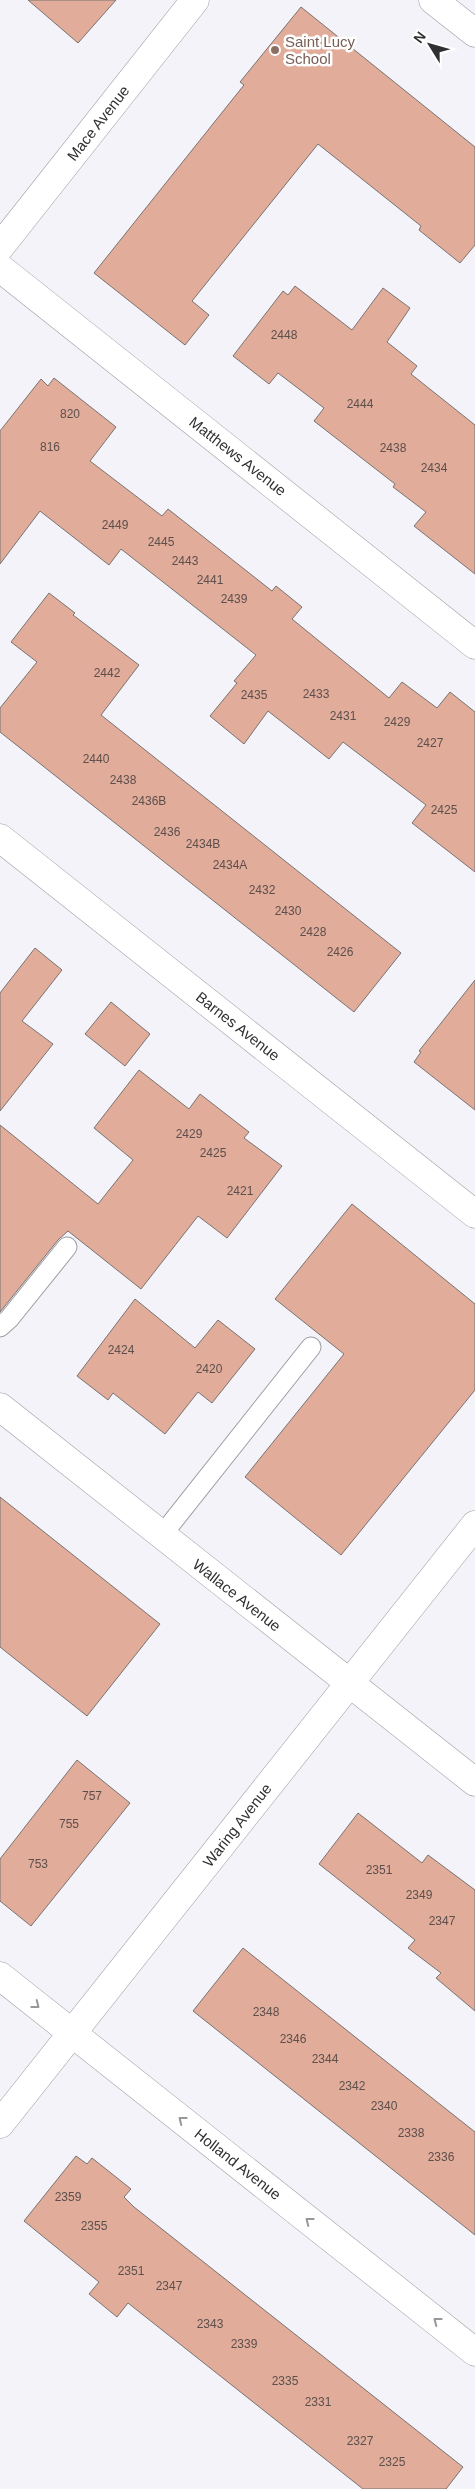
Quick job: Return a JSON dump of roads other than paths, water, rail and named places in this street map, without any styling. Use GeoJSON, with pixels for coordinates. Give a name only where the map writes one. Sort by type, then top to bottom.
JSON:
{"type":"FeatureCollection","features":[{"type":"Feature","properties":{"kind":"street","name":"Mace Avenue"},"geometry":{"type":"LineString","coordinates":[[0,247],[195,0]]}},
{"type":"Feature","properties":{"kind":"street"},"geometry":{"type":"LineString","coordinates":[[433,0],[475,33]]}},
{"type":"Feature","properties":{"kind":"street","name":"Matthews Avenue"},"geometry":{"type":"LineString","coordinates":[[0,268],[475,645]]}},
{"type":"Feature","properties":{"kind":"street","name":"Barnes Avenue"},"geometry":{"type":"LineString","coordinates":[[0,838],[475,1214]]}},
{"type":"Feature","properties":{"kind":"street","name":"Wallace Avenue"},"geometry":{"type":"LineString","coordinates":[[0,1407],[475,1782]]}},
{"type":"Feature","properties":{"kind":"street","name":"Waring Avenue"},"geometry":{"type":"LineString","coordinates":[[0,2124],[475,1525]]}},
{"type":"Feature","properties":{"kind":"street","name":"Holland Avenue"},"geometry":{"type":"LineString","coordinates":[[0,1976],[475,2352]]}},
{"type":"Feature","properties":{"kind":"lane"},"geometry":{"type":"LineString","coordinates":[[0,1327],[9,1319],[67,1247]]}},
{"type":"Feature","properties":{"kind":"lane"},"geometry":{"type":"LineString","coordinates":[[162,1535],[310,1347]]}},
{"type":"Feature","properties":{"kind":"place","name":"Saint Lucy School"},"geometry":{"type":"Point","coordinates":[275,50]}}]}
